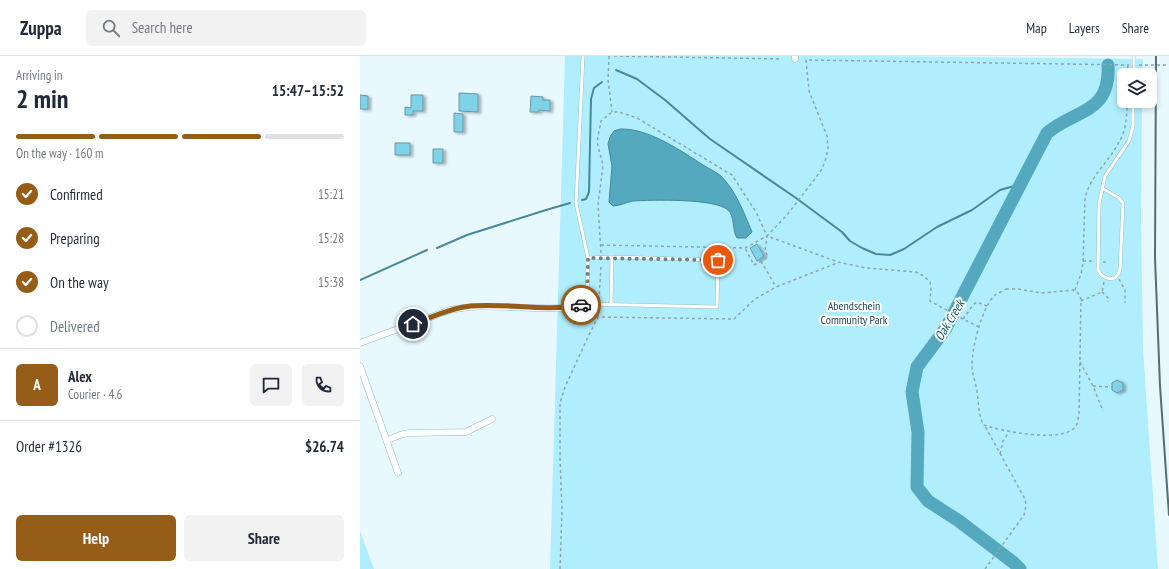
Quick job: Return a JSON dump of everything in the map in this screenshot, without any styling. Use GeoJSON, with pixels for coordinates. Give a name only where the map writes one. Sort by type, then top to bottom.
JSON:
{"type":"FeatureCollection","features":[{"type":"Feature","properties":{"kind":"street"},"geometry":{"type":"LineString","coordinates":[[360,343],[450,310],[460,308],[493,306],[559,308],[587,304]]}},
{"type":"Feature","properties":{"kind":"street"},"geometry":{"type":"LineString","coordinates":[[360,366],[398,473]]}},
{"type":"Feature","properties":{"kind":"street"},"geometry":{"type":"LineString","coordinates":[[387,440],[410,433],[466,432],[492,419]]}},
{"type":"Feature","properties":{"kind":"lane"},"geometry":{"type":"LineString","coordinates":[[583,56],[576,203],[588,258],[587,304],[717,307],[718,260],[612,257],[588,258]]}},
{"type":"Feature","properties":{"kind":"lane"},"geometry":{"type":"LineString","coordinates":[[1134,56],[1134,65]]}},
{"type":"Feature","properties":{"kind":"lane"},"geometry":{"type":"LineString","coordinates":[[1102,188],[1119,198],[1123,203],[1120,270],[1116,277],[1112,278],[1104,278],[1100,275],[1098,270],[1099,204],[1102,188],[1105,176],[1129,141],[1132,126],[1133,108]]}},
{"type":"Feature","properties":{"kind":"lane"},"geometry":{"type":"LineString","coordinates":[[612,257],[612,304]]}},
{"type":"Feature","properties":{"kind":"path"},"geometry":{"type":"LineString","coordinates":[[609,56],[608,80],[612,112]]}},
{"type":"Feature","properties":{"kind":"path"},"geometry":{"type":"LineString","coordinates":[[614,56],[782,59]]}},
{"type":"Feature","properties":{"kind":"path"},"geometry":{"type":"LineString","coordinates":[[601,245],[745,248],[768,236],[787,215],[822,169],[828,149],[827,136],[809,91],[806,60],[1169,65]]}},
{"type":"Feature","properties":{"kind":"path"},"geometry":{"type":"LineString","coordinates":[[1128,64],[1128,68]]}},
{"type":"Feature","properties":{"kind":"path"},"geometry":{"type":"LineString","coordinates":[[601,253],[598,205],[603,165],[597,142],[601,121],[612,112],[619,112],[637,118],[732,175],[756,212],[768,236],[766,251],[768,257],[754,265],[745,248]]}},
{"type":"Feature","properties":{"kind":"path"},"geometry":{"type":"LineString","coordinates":[[768,236],[838,262],[866,268],[916,272],[924,276],[930,282],[930,301],[979,327]]}},
{"type":"Feature","properties":{"kind":"path"},"geometry":{"type":"LineString","coordinates":[[761,261],[776,287]]}},
{"type":"Feature","properties":{"kind":"path"},"geometry":{"type":"LineString","coordinates":[[1116,277],[1120,279],[1125,290],[1125,303]]}},
{"type":"Feature","properties":{"kind":"path"},"geometry":{"type":"LineString","coordinates":[[1102,292],[1104,278]]}},
{"type":"Feature","properties":{"kind":"path"},"geometry":{"type":"LineString","coordinates":[[984,425],[1010,432],[1059,435],[1069,432],[1076,426],[1079,414],[1081,301],[1078,293],[1073,290],[1042,293],[1018,289],[1006,289],[995,295],[988,306],[979,327],[972,352],[972,366],[977,390],[980,419],[1026,505],[1024,515],[984,569]]}},
{"type":"Feature","properties":{"kind":"path"},"geometry":{"type":"LineString","coordinates":[[1081,301],[1102,292]]}},
{"type":"Feature","properties":{"kind":"path"},"geometry":{"type":"LineString","coordinates":[[1102,292],[1108,298],[1108,302]]}},
{"type":"Feature","properties":{"kind":"path"},"geometry":{"type":"LineString","coordinates":[[963,319],[977,302],[988,306]]}},
{"type":"Feature","properties":{"kind":"path"},"geometry":{"type":"LineString","coordinates":[[560,569],[562,509],[560,403],[565,387],[598,317]]}},
{"type":"Feature","properties":{"kind":"path"},"geometry":{"type":"LineString","coordinates":[[1080,361],[1093,386],[1103,411]]}},
{"type":"Feature","properties":{"kind":"path"},"geometry":{"type":"LineString","coordinates":[[1093,386],[1112,387]]}},
{"type":"Feature","properties":{"kind":"path"},"geometry":{"type":"LineString","coordinates":[[1000,454],[1003,440],[1010,432]]}},
{"type":"Feature","properties":{"kind":"green space","name":"Abendschein Community Park"},"geometry":{"type":"Polygon","coordinates":[[[565,56],[880,56],[1143,59],[1143,68],[1117,68],[1117,108],[1142,108],[1141,218],[1143,349],[1158,569],[550,569],[565,56]]]}},
{"type":"Feature","properties":{"kind":"green space"},"geometry":{"type":"Polygon","coordinates":[[[360,531],[374,569],[360,569],[360,531]]]}},
{"type":"Feature","properties":{"kind":"shaded area"},"geometry":{"type":"Polygon","coordinates":[[[620,129],[642,132],[653,136],[721,176],[735,195],[752,232],[746,238],[737,238],[734,231],[733,219],[728,210],[710,203],[668,200],[633,201],[613,206],[609,202],[612,166],[608,144],[614,131],[620,129]]]}},
{"type":"Feature","properties":{"kind":"building"},"geometry":{"type":"Polygon","coordinates":[[[459,93],[478,94],[478,112],[459,111],[459,93]]]}},
{"type":"Feature","properties":{"kind":"building"},"geometry":{"type":"Polygon","coordinates":[[[360,95],[368,96],[368,109],[360,109],[360,95]]]}},
{"type":"Feature","properties":{"kind":"building"},"geometry":{"type":"Polygon","coordinates":[[[411,95],[423,95],[423,111],[413,111],[413,115],[405,115],[405,107],[411,108],[411,95]]]}},
{"type":"Feature","properties":{"kind":"building"},"geometry":{"type":"Polygon","coordinates":[[[531,96],[543,97],[543,100],[550,100],[550,111],[539,110],[539,112],[530,112],[531,96]]]}},
{"type":"Feature","properties":{"kind":"building"},"geometry":{"type":"Polygon","coordinates":[[[454,113],[463,114],[463,132],[454,132],[454,113]]]}},
{"type":"Feature","properties":{"kind":"building"},"geometry":{"type":"Polygon","coordinates":[[[395,143],[410,143],[410,155],[395,155],[395,143]]]}},
{"type":"Feature","properties":{"kind":"building"},"geometry":{"type":"Polygon","coordinates":[[[433,149],[443,149],[443,163],[433,163],[433,149]]]}},
{"type":"Feature","properties":{"kind":"building"},"geometry":{"type":"Polygon","coordinates":[[[757,244],[764,256],[757,261],[750,248],[757,244]]]}},
{"type":"Feature","properties":{"kind":"building"},"geometry":{"type":"Polygon","coordinates":[[[1117,380],[1123,383],[1123,390],[1117,393],[1112,390],[1112,383],[1117,380]]]}},
{"type":"Feature","properties":{"kind":"waterway","name":"Oak Creek"},"geometry":{"type":"LineString","coordinates":[[1020,569],[959,521],[928,501],[917,487],[918,432],[912,392],[917,367],[946,328],[1047,133],[1097,102],[1104,93],[1107,81],[1108,65]]}},
{"type":"Feature","properties":{"kind":"waterway"},"geometry":{"type":"LineString","coordinates":[[616,70],[637,79],[665,100],[710,139],[796,198],[842,232],[850,241],[876,254],[890,255],[904,249],[937,227],[972,210],[1000,190],[1021,184]]}},
{"type":"Feature","properties":{"kind":"waterway"},"geometry":{"type":"LineString","coordinates":[[582,200],[586,199],[589,192],[591,99],[594,88],[602,82]]}},
{"type":"Feature","properties":{"kind":"waterway"},"geometry":{"type":"LineString","coordinates":[[437,248],[467,235],[570,203]]}},
{"type":"Feature","properties":{"kind":"waterway"},"geometry":{"type":"LineString","coordinates":[[360,280],[427,250]]}},
{"type":"Feature","properties":{"kind":"railway"},"geometry":{"type":"LineString","coordinates":[[1156,56],[1155,258],[1160,386],[1169,515]]}},
{"type":"Feature","properties":{"kind":"way so far"},"geometry":{"type":"LineString","coordinates":[[581,305],[587,304],[588,258],[612,257],[718,260]]}},
{"type":"Feature","properties":{"kind":"route"},"geometry":{"type":"LineString","coordinates":[[413,324],[450,310],[473,306],[559,308],[581,305]]}}]}
